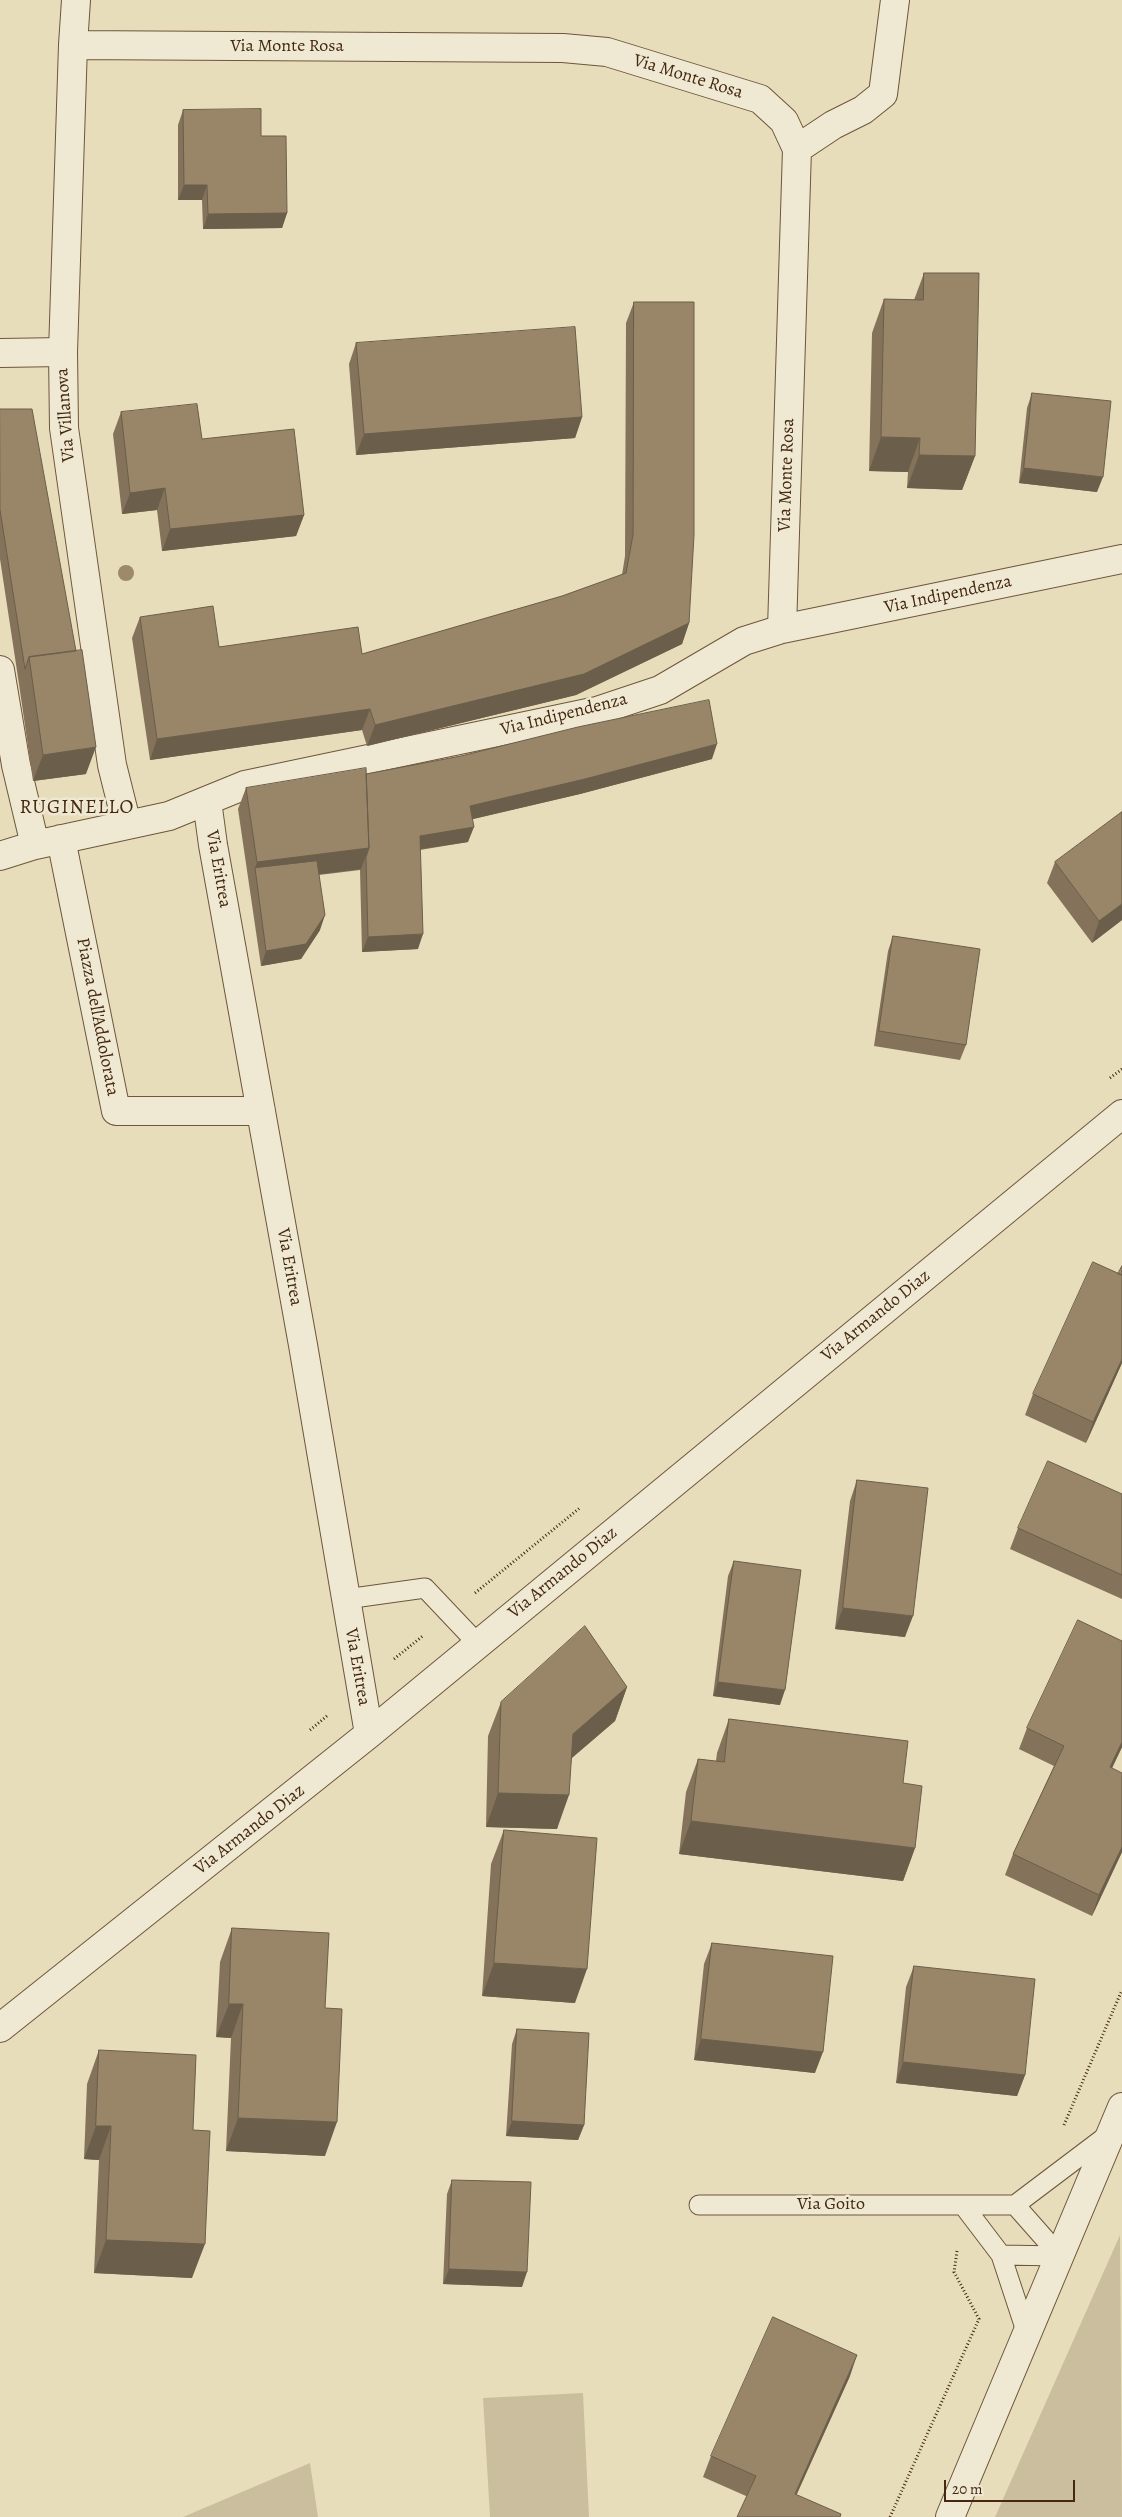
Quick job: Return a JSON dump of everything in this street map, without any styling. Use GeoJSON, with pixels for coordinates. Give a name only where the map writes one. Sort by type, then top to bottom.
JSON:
{"type":"FeatureCollection","features":[{"type":"Feature","properties":{"kind":"street","name":"Via Villanova"},"geometry":{"type":"LineString","coordinates":[[76,0],[62,352],[64,428],[112,765],[127,825]]}},
{"type":"Feature","properties":{"kind":"street"},"geometry":{"type":"LineString","coordinates":[[797,149],[833,125],[863,110],[883,94],[895,0]]}},
{"type":"Feature","properties":{"kind":"street","name":"Via Monte Rosa"},"geometry":{"type":"LineString","coordinates":[[73,45],[554,48],[607,52],[760,99],[784,121],[797,149],[782,629]]}},
{"type":"Feature","properties":{"kind":"street"},"geometry":{"type":"LineString","coordinates":[[0,353],[62,352]]}},
{"type":"Feature","properties":{"kind":"street","name":"Via Indipendenza"},"geometry":{"type":"LineString","coordinates":[[0,856],[35,845],[169,816],[245,785],[597,711],[660,690],[744,641],[782,629],[1122,559]]}},
{"type":"Feature","properties":{"kind":"street"},"geometry":{"type":"LineString","coordinates":[[0,670],[16,765],[35,845]]}},
{"type":"Feature","properties":{"kind":"street","name":"Via Eritrea"},"geometry":{"type":"LineString","coordinates":[[207,801],[214,854],[261,1112],[369,1734]]}},
{"type":"Feature","properties":{"kind":"street","name":"Piazza dell'Addolorata"},"geometry":{"type":"LineString","coordinates":[[62,839],[116,1111],[261,1112]]}},
{"type":"Feature","properties":{"kind":"street","name":"Via Armando Diaz"},"geometry":{"type":"LineString","coordinates":[[0,2028],[369,1734],[1122,1114]]}},
{"type":"Feature","properties":{"kind":"street"},"geometry":{"type":"LineString","coordinates":[[950,2517],[1117,2119]]}},
{"type":"Feature","properties":{"kind":"lane"},"geometry":{"type":"LineString","coordinates":[[346,1599],[425,1588],[478,1644]]}},
{"type":"Feature","properties":{"kind":"lane"},"geometry":{"type":"LineString","coordinates":[[1060,2256],[1015,2205],[1117,2119]]}},
{"type":"Feature","properties":{"kind":"lane","name":"Via Goito"},"geometry":{"type":"LineString","coordinates":[[699,2205],[1015,2205]]}},
{"type":"Feature","properties":{"kind":"lane"},"geometry":{"type":"LineString","coordinates":[[963,2205],[1001,2255],[1027,2334]]}},
{"type":"Feature","properties":{"kind":"lane"},"geometry":{"type":"LineString","coordinates":[[1001,2255],[1060,2256]]}},
{"type":"Feature","properties":{"kind":"shaded area"},"geometry":{"type":"Polygon","coordinates":[[[1120,2235],[1122,2517],[995,2517],[1120,2235]]]}},
{"type":"Feature","properties":{"kind":"shaded area"},"geometry":{"type":"Polygon","coordinates":[[[583,2393],[589,2517],[490,2517],[483,2398],[583,2393]]]}},
{"type":"Feature","properties":{"kind":"shaded area"},"geometry":{"type":"Polygon","coordinates":[[[310,2463],[318,2517],[183,2517],[310,2463]]]}},
{"type":"Feature","properties":{"kind":"building"},"geometry":{"type":"Polygon","coordinates":[[[261,109],[261,136],[286,136],[287,213],[208,214],[207,185],[184,185],[183,110],[261,109]]]}},
{"type":"Feature","properties":{"kind":"building"},"geometry":{"type":"Polygon","coordinates":[[[924,273],[979,273],[975,456],[919,455],[920,438],[881,437],[884,299],[923,300],[924,273]]]}},
{"type":"Feature","properties":{"kind":"building"},"geometry":{"type":"Polygon","coordinates":[[[634,302],[694,302],[694,535],[689,623],[584,674],[375,725],[370,709],[157,739],[140,617],[213,606],[219,647],[358,627],[362,654],[562,596],[626,573],[633,535],[634,302]]]}},
{"type":"Feature","properties":{"kind":"building"},"geometry":{"type":"Polygon","coordinates":[[[575,327],[582,417],[364,434],[356,343],[575,327]]]}},
{"type":"Feature","properties":{"kind":"building"},"geometry":{"type":"Polygon","coordinates":[[[1032,393],[1111,401],[1103,477],[1024,468],[1032,393]]]}},
{"type":"Feature","properties":{"kind":"building"},"geometry":{"type":"Polygon","coordinates":[[[197,404],[202,439],[294,429],[304,515],[170,529],[165,488],[130,493],[121,412],[197,404]]]}},
{"type":"Feature","properties":{"kind":"building"},"geometry":{"type":"Polygon","coordinates":[[[0,409],[32,409],[76,651],[29,657],[25,669],[0,510],[0,409]]]}},
{"type":"Feature","properties":{"kind":"building"},"geometry":{"type":"Polygon","coordinates":[[[82,650],[96,747],[43,755],[29,657],[82,650]]]}},
{"type":"Feature","properties":{"kind":"building"},"geometry":{"type":"Polygon","coordinates":[[[709,700],[717,744],[585,779],[470,806],[474,827],[420,836],[423,934],[368,937],[366,857],[369,848],[366,774],[461,756],[578,727],[709,700]]]}},
{"type":"Feature","properties":{"kind":"building"},"geometry":{"type":"Polygon","coordinates":[[[366,768],[369,848],[257,862],[246,788],[366,768]]]}},
{"type":"Feature","properties":{"kind":"building"},"geometry":{"type":"Polygon","coordinates":[[[1122,812],[1122,904],[1099,921],[1055,862],[1122,812]]]}},
{"type":"Feature","properties":{"kind":"building"},"geometry":{"type":"Polygon","coordinates":[[[317,861],[325,915],[306,944],[266,951],[255,868],[317,861]]]}},
{"type":"Feature","properties":{"kind":"building"},"geometry":{"type":"Polygon","coordinates":[[[893,936],[980,949],[966,1045],[879,1031],[893,936]]]}},
{"type":"Feature","properties":{"kind":"building"},"geometry":{"type":"Polygon","coordinates":[[[1093,1262],[1122,1275],[1122,1359],[1093,1422],[1033,1394],[1093,1262]]]}},
{"type":"Feature","properties":{"kind":"building"},"geometry":{"type":"Polygon","coordinates":[[[1122,1266],[1122,1275],[1118,1274],[1122,1266]]]}},
{"type":"Feature","properties":{"kind":"building"},"geometry":{"type":"Polygon","coordinates":[[[1048,1461],[1122,1494],[1122,1575],[1018,1528],[1048,1461]]]}},
{"type":"Feature","properties":{"kind":"building"},"geometry":{"type":"Polygon","coordinates":[[[857,1480],[928,1488],[913,1616],[843,1608],[857,1480]]]}},
{"type":"Feature","properties":{"kind":"building"},"geometry":{"type":"Polygon","coordinates":[[[734,1561],[801,1570],[785,1690],[718,1682],[734,1561]]]}},
{"type":"Feature","properties":{"kind":"building"},"geometry":{"type":"Polygon","coordinates":[[[1078,1620],[1122,1641],[1122,1742],[1110,1767],[1122,1773],[1122,1847],[1099,1895],[1013,1854],[1064,1746],[1027,1728],[1078,1620]]]}},
{"type":"Feature","properties":{"kind":"building"},"geometry":{"type":"Polygon","coordinates":[[[585,1626],[627,1687],[573,1734],[569,1795],[498,1793],[501,1702],[585,1626]]]}},
{"type":"Feature","properties":{"kind":"building"},"geometry":{"type":"Polygon","coordinates":[[[729,1719],[908,1741],[903,1783],[922,1786],[915,1848],[691,1821],[698,1759],[724,1762],[729,1719]]]}},
{"type":"Feature","properties":{"kind":"building"},"geometry":{"type":"Polygon","coordinates":[[[504,1830],[597,1838],[587,1969],[494,1963],[504,1830]]]}},
{"type":"Feature","properties":{"kind":"building"},"geometry":{"type":"Polygon","coordinates":[[[232,1928],[329,1933],[325,2008],[342,2009],[337,2122],[238,2118],[243,2004],[229,2004],[232,1928]]]}},
{"type":"Feature","properties":{"kind":"building"},"geometry":{"type":"Polygon","coordinates":[[[712,1943],[833,1956],[823,2052],[701,2039],[712,1943]]]}},
{"type":"Feature","properties":{"kind":"building"},"geometry":{"type":"Polygon","coordinates":[[[914,1966],[1035,1979],[1025,2075],[903,2062],[914,1966]]]}},
{"type":"Feature","properties":{"kind":"building"},"geometry":{"type":"Polygon","coordinates":[[[517,2029],[589,2033],[584,2125],[512,2121],[517,2029]]]}},
{"type":"Feature","properties":{"kind":"building"},"geometry":{"type":"Polygon","coordinates":[[[99,2050],[196,2055],[193,2130],[210,2131],[205,2244],[106,2240],[111,2126],[96,2126],[99,2050]]]}},
{"type":"Feature","properties":{"kind":"building"},"geometry":{"type":"Polygon","coordinates":[[[452,2180],[531,2182],[527,2272],[449,2269],[452,2180]]]}},
{"type":"Feature","properties":{"kind":"building"},"geometry":{"type":"Polygon","coordinates":[[[773,2317],[857,2355],[795,2494],[841,2514],[840,2517],[737,2517],[756,2476],[711,2456],[773,2317]]]}},
{"type":"Feature","properties":{"kind":"district","name":"RUGINELLO"},"geometry":{"type":"Point","coordinates":[77,808]}}]}
